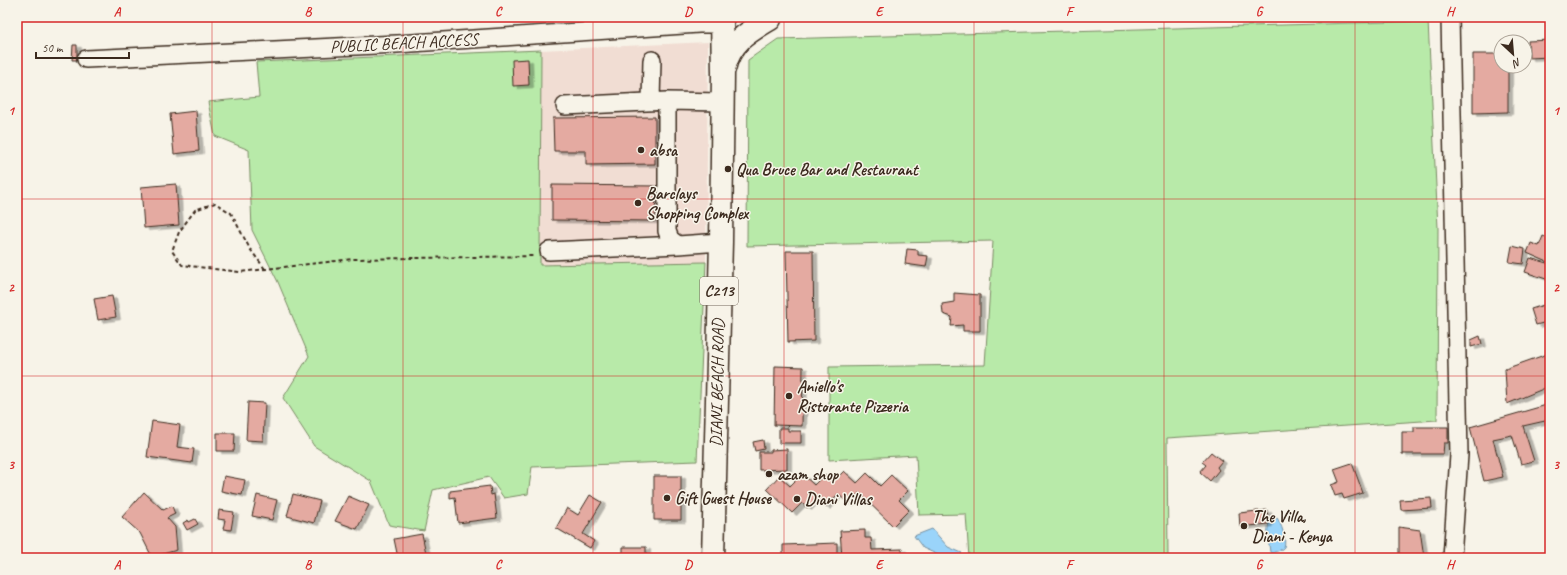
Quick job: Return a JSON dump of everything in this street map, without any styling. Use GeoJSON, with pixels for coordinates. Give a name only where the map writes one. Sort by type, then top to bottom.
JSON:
{"type":"FeatureCollection","features":[{"type":"Feature","properties":{"kind":"main road"},"geometry":{"type":"LineString","coordinates":[[713,20],[773,18]]}},
{"type":"Feature","properties":{"kind":"main road"},"geometry":{"type":"LineString","coordinates":[[723,73],[727,57],[740,38],[747,32],[773,18]]}},
{"type":"Feature","properties":{"kind":"main road","name":"DIANI BEACH ROAD"},"geometry":{"type":"LineString","coordinates":[[713,20],[723,73],[721,242],[713,558]]}},
{"type":"Feature","properties":{"kind":"street"},"geometry":{"type":"LineString","coordinates":[[1450,17],[1459,455],[1452,558]]}},
{"type":"Feature","properties":{"kind":"street","name":"PUBLIC BEACH ACCESS"},"geometry":{"type":"LineString","coordinates":[[86,59],[398,44],[713,20]]}},
{"type":"Feature","properties":{"kind":"street"},"geometry":{"type":"LineString","coordinates":[[652,60],[659,101],[667,230],[670,239],[678,245]]}},
{"type":"Feature","properties":{"kind":"street"},"geometry":{"type":"LineString","coordinates":[[565,106],[659,101],[722,102]]}},
{"type":"Feature","properties":{"kind":"street"},"geometry":{"type":"LineString","coordinates":[[543,253],[721,242]]}},
{"type":"Feature","properties":{"kind":"path"},"geometry":{"type":"LineString","coordinates":[[265,269],[250,249],[231,213],[215,203],[195,210],[179,232],[172,251],[182,265],[240,272],[353,259],[543,253]]}},
{"type":"Feature","properties":{"kind":"shaded area"},"geometry":{"type":"Polygon","coordinates":[[[708,42],[706,262],[540,265],[541,50],[708,42]]]}},
{"type":"Feature","properties":{"kind":"green space"},"geometry":{"type":"Polygon","coordinates":[[[1428,21],[1438,228],[1437,420],[1167,438],[1168,558],[969,558],[966,514],[919,515],[916,455],[829,460],[829,367],[985,365],[993,241],[747,246],[748,60],[778,39],[1428,21]]]}},
{"type":"Feature","properties":{"kind":"green space"},"geometry":{"type":"Polygon","coordinates":[[[541,50],[540,265],[706,262],[697,461],[532,467],[528,494],[504,498],[489,477],[433,490],[424,531],[389,525],[371,481],[314,446],[283,398],[309,356],[278,282],[252,230],[249,150],[215,136],[208,102],[259,97],[256,62],[541,50]]]}},
{"type":"Feature","properties":{"kind":"water"},"geometry":{"type":"Polygon","coordinates":[[[1277,518],[1283,532],[1285,544],[1284,547],[1272,553],[1270,552],[1268,527],[1271,519],[1277,518]]]}},
{"type":"Feature","properties":{"kind":"water"},"geometry":{"type":"Polygon","coordinates":[[[932,529],[948,547],[962,553],[958,558],[945,558],[923,548],[914,536],[932,529]]]}},
{"type":"Feature","properties":{"kind":"building"},"geometry":{"type":"Polygon","coordinates":[[[1550,40],[1550,57],[1533,58],[1533,41],[1550,40]]]}},
{"type":"Feature","properties":{"kind":"building"},"geometry":{"type":"Polygon","coordinates":[[[73,45],[77,45],[77,60],[72,60],[73,45]]]}},
{"type":"Feature","properties":{"kind":"building"},"geometry":{"type":"Polygon","coordinates":[[[1473,54],[1493,54],[1493,74],[1508,74],[1508,112],[1473,113],[1473,54]]]}},
{"type":"Feature","properties":{"kind":"building"},"geometry":{"type":"Polygon","coordinates":[[[528,59],[529,85],[513,86],[512,60],[528,59]]]}},
{"type":"Feature","properties":{"kind":"building"},"geometry":{"type":"Polygon","coordinates":[[[196,111],[199,151],[174,154],[170,114],[196,111]]]}},
{"type":"Feature","properties":{"kind":"building"},"geometry":{"type":"Polygon","coordinates":[[[655,117],[655,164],[586,165],[586,151],[554,151],[553,118],[655,117]]]}},
{"type":"Feature","properties":{"kind":"building"},"geometry":{"type":"Polygon","coordinates":[[[176,184],[179,225],[144,228],[141,187],[176,184]]]}},
{"type":"Feature","properties":{"kind":"building"},"geometry":{"type":"Polygon","coordinates":[[[552,185],[656,186],[655,221],[552,220],[552,185]]]}},
{"type":"Feature","properties":{"kind":"building"},"geometry":{"type":"Polygon","coordinates":[[[1543,236],[1550,239],[1550,263],[1527,253],[1531,243],[1539,246],[1543,236]]]}},
{"type":"Feature","properties":{"kind":"building"},"geometry":{"type":"Polygon","coordinates":[[[1512,246],[1525,249],[1523,264],[1509,262],[1512,246]]]}},
{"type":"Feature","properties":{"kind":"building"},"geometry":{"type":"Polygon","coordinates":[[[907,249],[918,250],[918,255],[928,256],[926,267],[905,264],[907,249]]]}},
{"type":"Feature","properties":{"kind":"building"},"geometry":{"type":"Polygon","coordinates":[[[786,251],[813,251],[814,341],[788,342],[786,251]]]}},
{"type":"Feature","properties":{"kind":"building"},"geometry":{"type":"Polygon","coordinates":[[[1530,258],[1550,264],[1549,280],[1525,272],[1530,258]]]}},
{"type":"Feature","properties":{"kind":"building"},"geometry":{"type":"Polygon","coordinates":[[[954,293],[980,295],[980,331],[963,331],[963,325],[951,326],[952,317],[943,314],[942,304],[954,302],[954,293]]]}},
{"type":"Feature","properties":{"kind":"building"},"geometry":{"type":"Polygon","coordinates":[[[112,296],[116,317],[98,320],[94,299],[112,296]]]}},
{"type":"Feature","properties":{"kind":"building"},"geometry":{"type":"Polygon","coordinates":[[[1550,303],[1550,321],[1536,325],[1531,309],[1550,303]]]}},
{"type":"Feature","properties":{"kind":"building"},"geometry":{"type":"Polygon","coordinates":[[[1480,336],[1482,344],[1471,347],[1471,340],[1480,336]]]}},
{"type":"Feature","properties":{"kind":"building"},"geometry":{"type":"Polygon","coordinates":[[[1550,353],[1550,386],[1507,404],[1505,369],[1550,353]]]}},
{"type":"Feature","properties":{"kind":"building","name":"Aniello's Ristorante Pizzeria"},"geometry":{"type":"Polygon","coordinates":[[[775,366],[803,367],[802,426],[774,425],[775,366]]]}},
{"type":"Feature","properties":{"kind":"building"},"geometry":{"type":"Polygon","coordinates":[[[248,402],[265,403],[263,441],[246,440],[248,402]]]}},
{"type":"Feature","properties":{"kind":"building"},"geometry":{"type":"Polygon","coordinates":[[[1550,404],[1550,437],[1545,421],[1523,426],[1534,461],[1521,464],[1512,435],[1493,439],[1503,477],[1484,481],[1470,427],[1550,404]]]}},
{"type":"Feature","properties":{"kind":"building"},"geometry":{"type":"Polygon","coordinates":[[[152,421],[180,425],[177,447],[194,449],[192,463],[147,457],[152,421]]]}},
{"type":"Feature","properties":{"kind":"building"},"geometry":{"type":"Polygon","coordinates":[[[1414,427],[1448,427],[1448,443],[1444,443],[1443,454],[1402,454],[1402,432],[1414,432],[1414,427]]]}},
{"type":"Feature","properties":{"kind":"building"},"geometry":{"type":"Polygon","coordinates":[[[779,428],[788,428],[788,431],[801,431],[801,443],[779,443],[779,428]]]}},
{"type":"Feature","properties":{"kind":"building"},"geometry":{"type":"Polygon","coordinates":[[[217,433],[235,433],[234,451],[217,451],[217,433]]]}},
{"type":"Feature","properties":{"kind":"building"},"geometry":{"type":"Polygon","coordinates":[[[763,440],[764,449],[755,451],[753,442],[763,440]]]}},
{"type":"Feature","properties":{"kind":"building"},"geometry":{"type":"Polygon","coordinates":[[[787,449],[787,469],[759,470],[759,452],[771,452],[771,450],[787,449]]]}},
{"type":"Feature","properties":{"kind":"building"},"geometry":{"type":"Polygon","coordinates":[[[1211,452],[1222,461],[1217,467],[1219,470],[1210,481],[1200,472],[1206,465],[1202,462],[1211,452]]]}},
{"type":"Feature","properties":{"kind":"building"},"geometry":{"type":"Polygon","coordinates":[[[1352,463],[1363,493],[1344,499],[1342,494],[1335,496],[1331,485],[1339,482],[1334,469],[1352,463]]]}},
{"type":"Feature","properties":{"kind":"building","name":"Diani Villas"},"geometry":{"type":"Polygon","coordinates":[[[844,471],[857,483],[867,473],[880,486],[891,475],[908,491],[899,500],[909,510],[893,526],[859,493],[849,504],[838,494],[826,507],[817,498],[807,508],[802,503],[792,513],[767,489],[779,476],[790,486],[802,474],[814,485],[825,474],[833,482],[844,471]]]}},
{"type":"Feature","properties":{"kind":"building"},"geometry":{"type":"Polygon","coordinates":[[[224,476],[245,480],[242,495],[221,491],[224,476]]]}},
{"type":"Feature","properties":{"kind":"building","name":"Gift Guest House"},"geometry":{"type":"Polygon","coordinates":[[[654,476],[681,476],[681,520],[654,520],[654,476]]]}},
{"type":"Feature","properties":{"kind":"building"},"geometry":{"type":"Polygon","coordinates":[[[490,486],[491,495],[494,494],[497,518],[458,523],[455,497],[450,498],[450,491],[490,486]]]}},
{"type":"Feature","properties":{"kind":"building"},"geometry":{"type":"Polygon","coordinates":[[[144,492],[163,510],[172,506],[175,514],[167,518],[175,527],[177,550],[152,557],[140,533],[122,517],[144,492]]]}},
{"type":"Feature","properties":{"kind":"building"},"geometry":{"type":"Polygon","coordinates":[[[293,494],[320,501],[314,523],[287,516],[293,494]]]}},
{"type":"Feature","properties":{"kind":"building"},"geometry":{"type":"Polygon","coordinates":[[[257,495],[277,500],[272,520],[252,516],[257,495]]]}},
{"type":"Feature","properties":{"kind":"building"},"geometry":{"type":"Polygon","coordinates":[[[590,495],[602,502],[583,534],[594,541],[590,548],[556,528],[567,508],[578,515],[590,495]]]}},
{"type":"Feature","properties":{"kind":"building"},"geometry":{"type":"Polygon","coordinates":[[[348,496],[369,505],[357,529],[335,521],[348,496]]]}},
{"type":"Feature","properties":{"kind":"building"},"geometry":{"type":"Polygon","coordinates":[[[1431,498],[1432,508],[1401,510],[1400,500],[1431,498]]]}},
{"type":"Feature","properties":{"kind":"building"},"geometry":{"type":"Polygon","coordinates":[[[219,510],[234,512],[231,530],[223,529],[225,520],[218,519],[219,510]]]}},
{"type":"Feature","properties":{"kind":"building"},"geometry":{"type":"Polygon","coordinates":[[[1267,510],[1268,524],[1240,527],[1239,513],[1267,510]]]}},
{"type":"Feature","properties":{"kind":"building"},"geometry":{"type":"Polygon","coordinates":[[[195,519],[198,524],[187,530],[183,523],[188,520],[189,522],[195,519]]]}},
{"type":"Feature","properties":{"kind":"building"},"geometry":{"type":"Polygon","coordinates":[[[1399,527],[1420,530],[1424,557],[1399,554],[1399,527]]]}},
{"type":"Feature","properties":{"kind":"building"},"geometry":{"type":"Polygon","coordinates":[[[865,530],[865,538],[871,538],[872,550],[902,549],[902,558],[874,558],[874,555],[842,557],[840,531],[865,530]]]}},
{"type":"Feature","properties":{"kind":"building"},"geometry":{"type":"Polygon","coordinates":[[[422,534],[427,558],[398,558],[394,539],[422,534]]]}},
{"type":"Feature","properties":{"kind":"building"},"geometry":{"type":"Polygon","coordinates":[[[837,543],[837,558],[783,558],[783,545],[837,543]]]}},
{"type":"Feature","properties":{"kind":"building"},"geometry":{"type":"Polygon","coordinates":[[[623,547],[646,547],[646,558],[623,558],[623,547]]]}},
{"type":"Feature","properties":{"kind":"place","name":"absa"},"geometry":{"type":"Point","coordinates":[641,150]}},
{"type":"Feature","properties":{"kind":"place","name":"Qua Bruce Bar and Restaurant"},"geometry":{"type":"Point","coordinates":[728,169]}},
{"type":"Feature","properties":{"kind":"place","name":"Barclays Shopping Complex"},"geometry":{"type":"Point","coordinates":[638,203]}},
{"type":"Feature","properties":{"kind":"place","name":"Aniello's Ristorante Pizzeria"},"geometry":{"type":"Point","coordinates":[789,396]}},
{"type":"Feature","properties":{"kind":"place","name":"azam shop"},"geometry":{"type":"Point","coordinates":[769,474]}},
{"type":"Feature","properties":{"kind":"place","name":"Gift Guest House"},"geometry":{"type":"Point","coordinates":[667,498]}},
{"type":"Feature","properties":{"kind":"place","name":"Diani Villas"},"geometry":{"type":"Point","coordinates":[797,499]}},
{"type":"Feature","properties":{"kind":"place","name":"The Villa, Diani - Kenya"},"geometry":{"type":"Point","coordinates":[1244,526]}}]}
